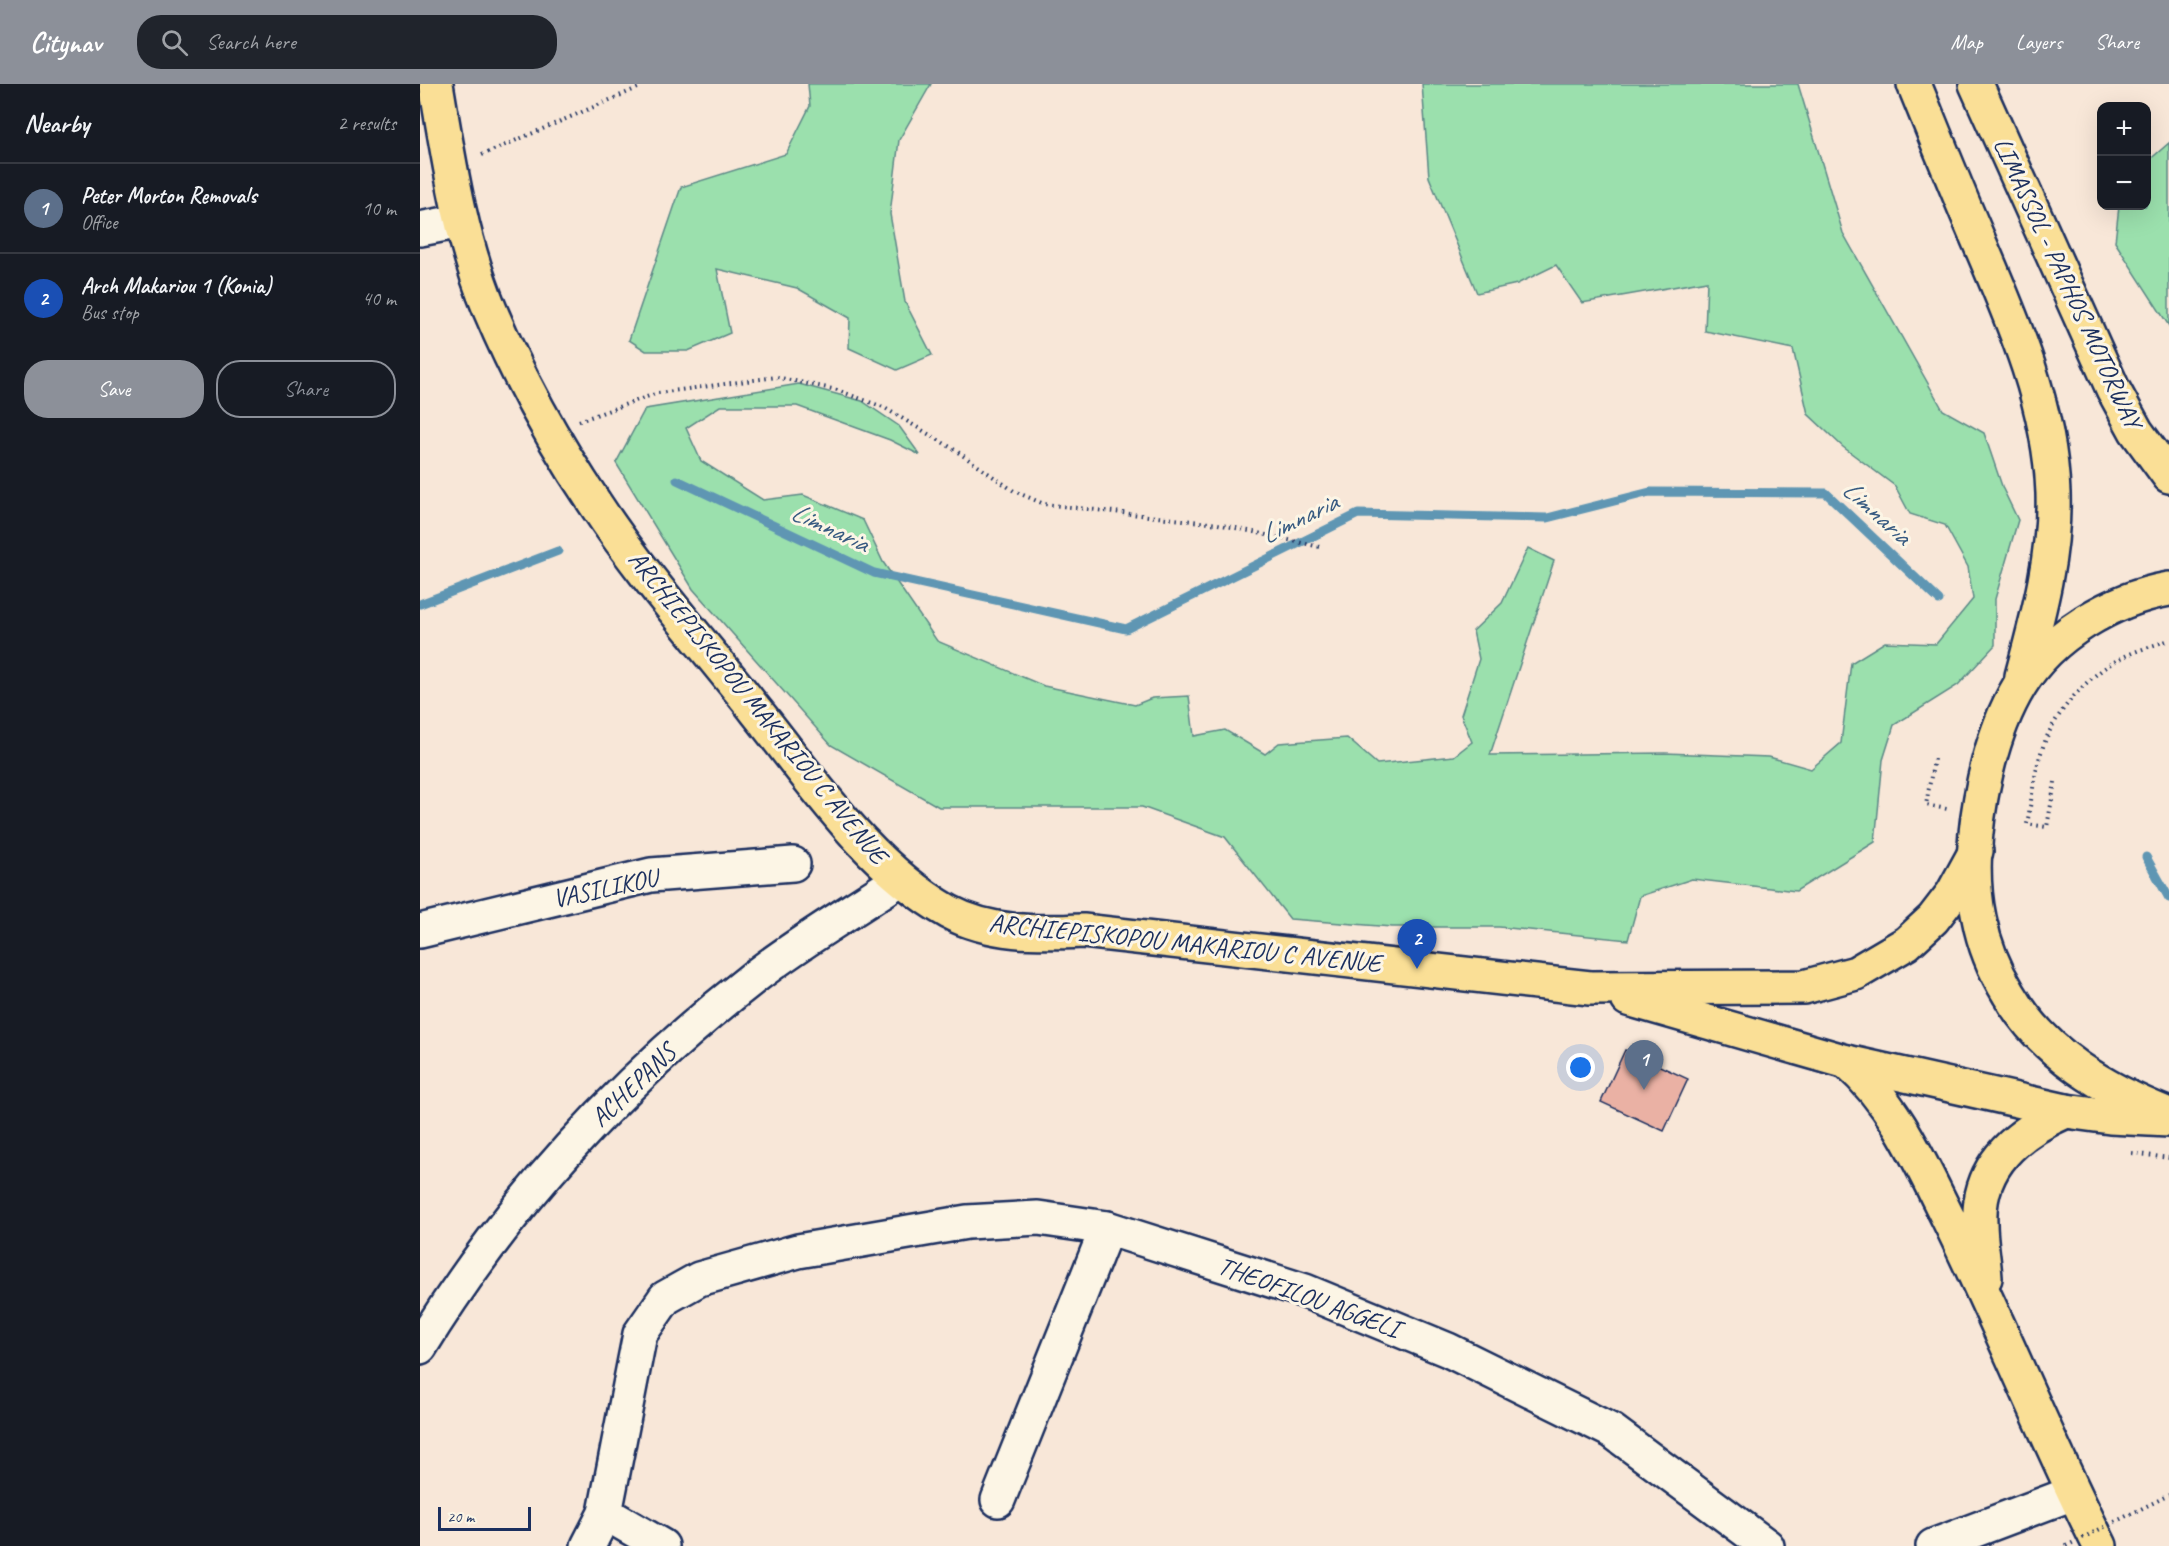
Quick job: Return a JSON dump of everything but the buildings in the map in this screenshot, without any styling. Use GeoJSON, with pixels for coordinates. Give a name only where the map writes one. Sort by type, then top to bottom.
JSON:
{"type":"FeatureCollection","features":[{"type":"Feature","properties":{"kind":"main road","name":"ARCHIEPISKOPOU MAKARIOU C AVENUE"},"geometry":{"type":"LineString","coordinates":[[436,84],[461,221],[490,309],[550,432],[598,508],[831,804],[900,879],[951,913],[999,929],[1033,933],[1083,931],[1590,988],[1804,987],[1856,972],[1907,943],[1933,919],[1953,893],[1976,851]]}},
{"type":"Feature","properties":{"kind":"main road"},"geometry":{"type":"LineString","coordinates":[[1914,84],[2004,299],[2025,358],[2046,437],[2053,491],[2050,551],[2042,603],[2020,684],[2003,720],[1986,772],[1976,851],[1975,896],[1982,934],[1998,974],[2021,1012],[2050,1045],[2079,1069],[2125,1097],[2169,1115]]}},
{"type":"Feature","properties":{"kind":"main road","name":"LIMASSOL - PAPHOS MOTORWAY"},"geometry":{"type":"LineString","coordinates":[[1976,84],[2113,389],[2136,431],[2169,476]]}},
{"type":"Feature","properties":{"kind":"main road"},"geometry":{"type":"LineString","coordinates":[[2020,684],[2048,653],[2087,619],[2125,601],[2169,589]]}},
{"type":"Feature","properties":{"kind":"main road","name":"ARCHIEPISKOPOU MAKARIOU C AVENUE"},"geometry":{"type":"LineString","coordinates":[[1590,988],[1847,1062],[2066,1111],[2110,1117],[2169,1120]]}},
{"type":"Feature","properties":{"kind":"main road"},"geometry":{"type":"LineString","coordinates":[[1847,1062],[1879,1094],[1906,1135],[1986,1294],[2073,1493],[2100,1546]]}},
{"type":"Feature","properties":{"kind":"main road"},"geometry":{"type":"LineString","coordinates":[[1986,1294],[1980,1224],[1981,1199],[1987,1177],[2011,1144],[2036,1126],[2066,1111]]}},
{"type":"Feature","properties":{"kind":"street"},"geometry":{"type":"LineString","coordinates":[[420,229],[461,221]]}},
{"type":"Feature","properties":{"kind":"street","name":"VASILIKOU"},"geometry":{"type":"LineString","coordinates":[[420,931],[651,875],[793,864]]}},
{"type":"Feature","properties":{"kind":"street","name":"ACHEPANS"},"geometry":{"type":"LineString","coordinates":[[420,1347],[483,1251],[529,1195],[595,1121],[656,1060],[754,977],[900,879]]}},
{"type":"Feature","properties":{"kind":"street","name":"THEOFILOU AGGELI"},"geometry":{"type":"LineString","coordinates":[[588,1546],[605,1514],[640,1334],[665,1298],[699,1279],[798,1251],[967,1222],[1038,1218],[1107,1228],[1305,1291],[1448,1350],[1563,1404],[1612,1431],[1650,1456],[1767,1546]]}},
{"type":"Feature","properties":{"kind":"street"},"geometry":{"type":"LineString","coordinates":[[999,1500],[1107,1228]]}},
{"type":"Feature","properties":{"kind":"street"},"geometry":{"type":"LineString","coordinates":[[1933,1546],[2073,1493]]}},
{"type":"Feature","properties":{"kind":"street"},"geometry":{"type":"LineString","coordinates":[[605,1514],[662,1546]]}},
{"type":"Feature","properties":{"kind":"path"},"geometry":{"type":"LineString","coordinates":[[451,169],[640,87],[641,84]]}},
{"type":"Feature","properties":{"kind":"path"},"geometry":{"type":"LineString","coordinates":[[550,432],[658,393],[776,377],[837,390],[883,407],[952,448],[1014,491],[1044,504],[1218,524],[1320,548]]}},
{"type":"Feature","properties":{"kind":"path"},"geometry":{"type":"LineString","coordinates":[[2055,782],[2047,827],[2027,824],[2043,747],[2056,721],[2082,689],[2109,665],[2133,652],[2169,640]]}},
{"type":"Feature","properties":{"kind":"path"},"geometry":{"type":"LineString","coordinates":[[1934,759],[1926,805],[1951,810]]}},
{"type":"Feature","properties":{"kind":"path"},"geometry":{"type":"LineString","coordinates":[[2130,1152],[2169,1158]]}},
{"type":"Feature","properties":{"kind":"path"},"geometry":{"type":"LineString","coordinates":[[2066,1546],[2169,1495]]}},
{"type":"Feature","properties":{"kind":"path"},"geometry":{"type":"LineString","coordinates":[[2122,1514],[2127,1525]]}},
{"type":"Feature","properties":{"kind":"green space"},"geometry":{"type":"Polygon","coordinates":[[[808,84],[931,84],[899,140],[890,214],[905,302],[932,355],[897,370],[849,348],[850,318],[797,288],[717,269],[730,333],[688,351],[646,351],[629,340],[681,187],[786,154],[810,106],[808,84]]]}},
{"type":"Feature","properties":{"kind":"green space"},"geometry":{"type":"Polygon","coordinates":[[[1422,84],[1798,84],[1843,233],[1943,410],[1984,433],[2003,489],[2018,520],[1995,599],[1995,645],[1958,685],[1894,725],[1883,760],[1875,842],[1796,891],[1692,879],[1640,896],[1628,940],[1499,927],[1392,927],[1290,919],[1225,837],[1142,807],[939,807],[831,745],[693,589],[616,463],[645,409],[799,384],[862,401],[899,426],[920,455],[890,440],[797,406],[720,406],[686,428],[701,461],[763,500],[803,495],[863,520],[883,562],[937,641],[1044,686],[1135,705],[1152,698],[1189,696],[1194,736],[1225,730],[1265,754],[1279,743],[1347,738],[1377,764],[1454,756],[1472,742],[1461,715],[1479,659],[1473,631],[1502,603],[1528,548],[1554,561],[1490,755],[1665,753],[1769,757],[1811,769],[1841,743],[1851,663],[1885,642],[1936,644],[1973,599],[1968,567],[1945,525],[1910,514],[1895,486],[1843,447],[1808,414],[1793,349],[1705,331],[1707,281],[1582,303],[1556,265],[1517,284],[1477,293],[1429,177],[1422,84]]]}},
{"type":"Feature","properties":{"kind":"green space"},"geometry":{"type":"Polygon","coordinates":[[[2169,143],[2169,326],[2115,242],[2119,210],[2151,210],[2151,159],[2169,143]]]}},
{"type":"Feature","properties":{"kind":"waterway","name":"Limnaria"},"geometry":{"type":"LineString","coordinates":[[677,480],[874,573],[1126,629],[1358,514],[1547,518],[1650,492],[1826,493],[1939,600]]}},
{"type":"Feature","properties":{"kind":"waterway","name":"Limnaria"},"geometry":{"type":"LineString","coordinates":[[420,604],[558,551]]}},
{"type":"Feature","properties":{"kind":"waterway","name":"Limnaria"},"geometry":{"type":"LineString","coordinates":[[2146,857],[2169,898]]}},
{"type":"Feature","properties":{"kind":"place","name":"Arch Makariou 1 (Konia)"},"geometry":{"type":"Point","coordinates":[1417,969]}},
{"type":"Feature","properties":{"kind":"place","name":"Peter Morton Removals"},"geometry":{"type":"Point","coordinates":[1644,1090]}}]}
